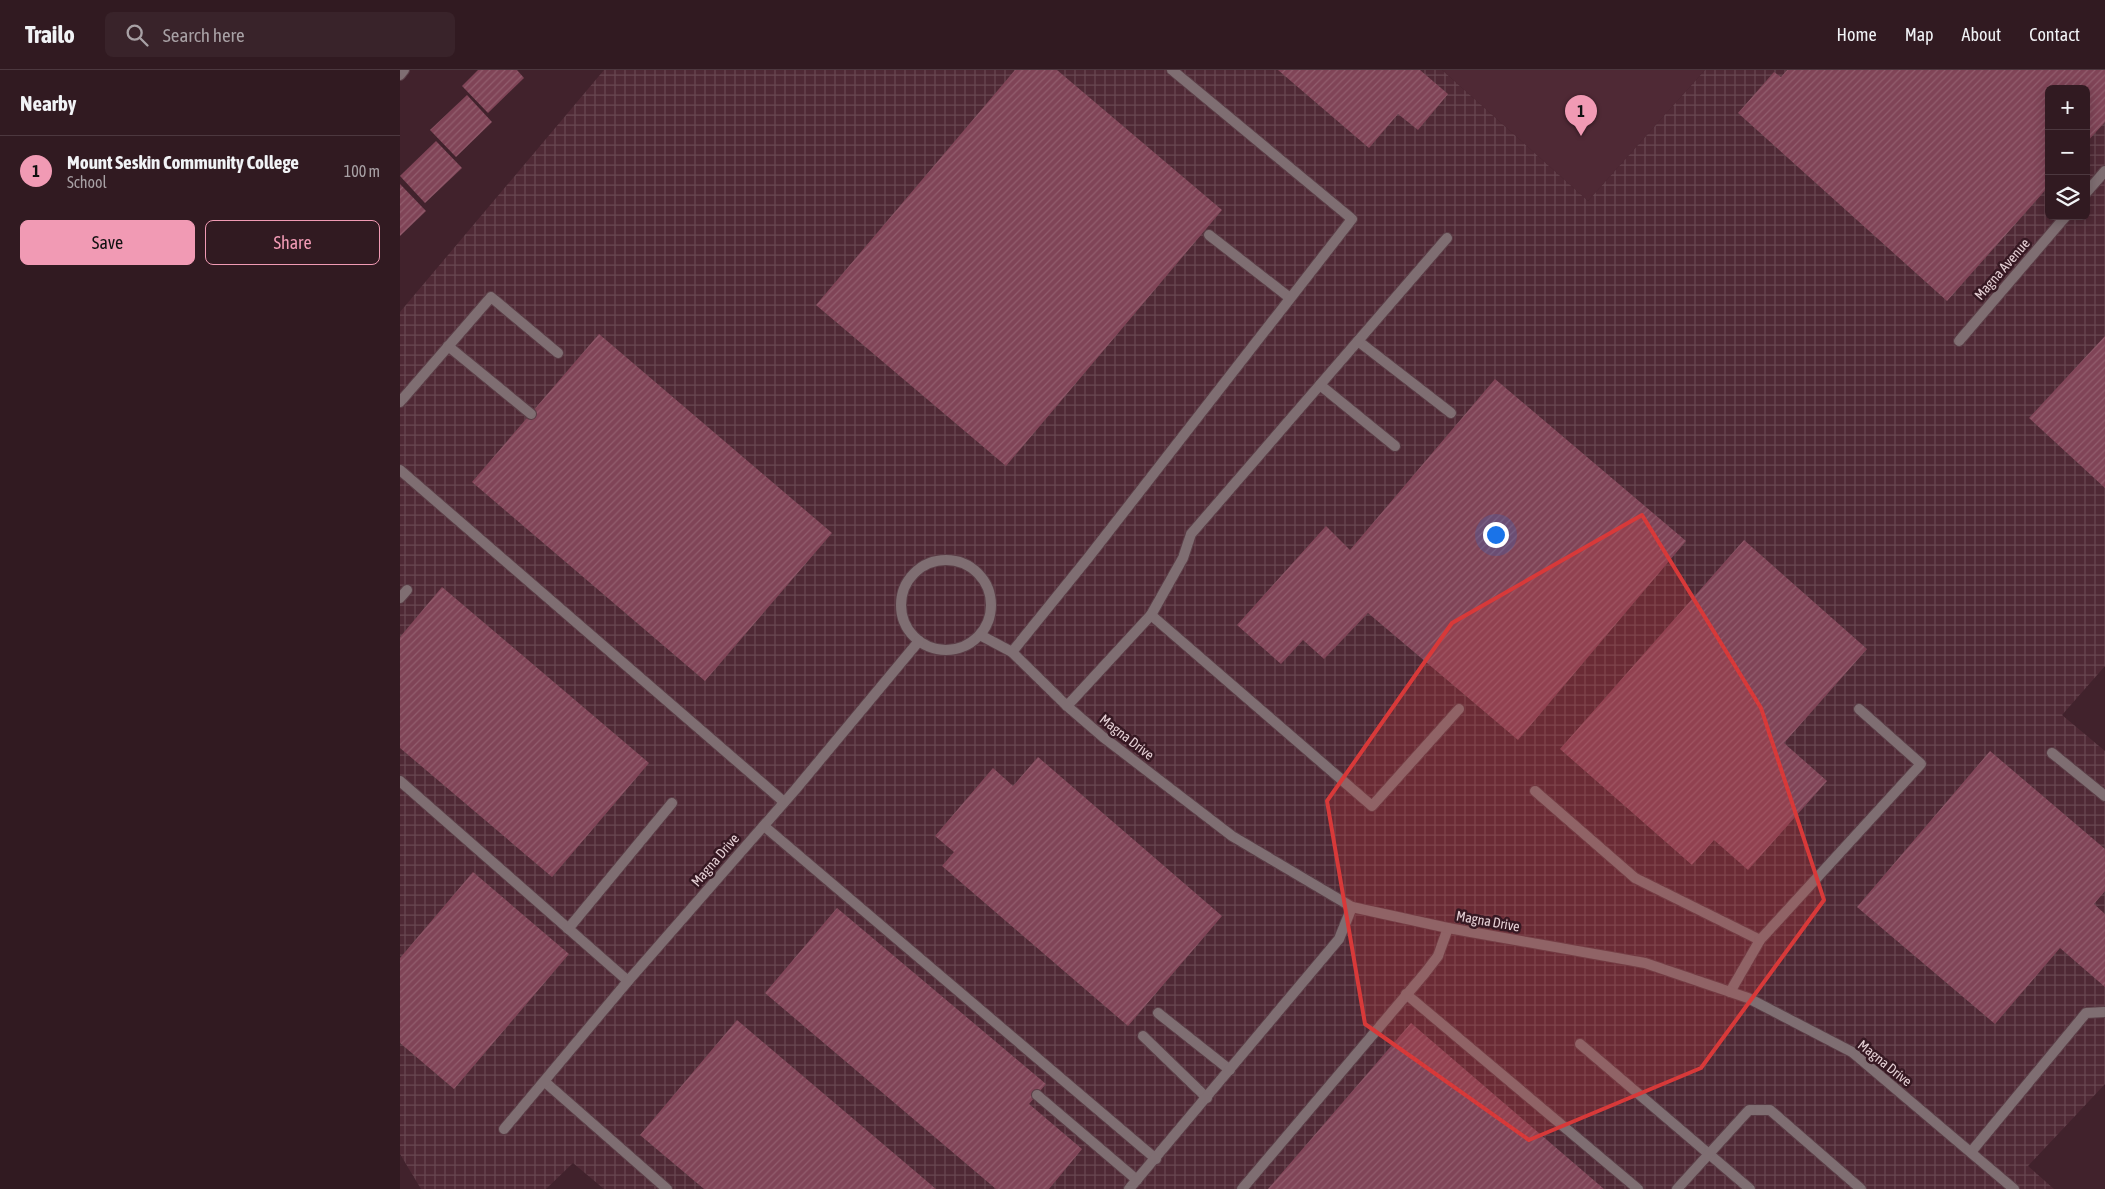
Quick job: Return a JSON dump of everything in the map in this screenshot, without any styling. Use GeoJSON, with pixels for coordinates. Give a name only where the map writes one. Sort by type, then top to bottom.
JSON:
{"type":"FeatureCollection","features":[{"type":"Feature","properties":{"kind":"street"},"geometry":{"type":"LineString","coordinates":[[400,76],[404,70]]}},
{"type":"Feature","properties":{"kind":"street"},"geometry":{"type":"LineString","coordinates":[[1012,652],[1088,558],[1352,219],[1172,70]]}},
{"type":"Feature","properties":{"kind":"street"},"geometry":{"type":"LineString","coordinates":[[2090,188],[2105,171]]}},
{"type":"Feature","properties":{"kind":"street","name":"Magna Avenue"},"geometry":{"type":"LineString","coordinates":[[1959,341],[2063,220]]}},
{"type":"Feature","properties":{"kind":"street"},"geometry":{"type":"LineString","coordinates":[[1209,236],[1290,298]]}},
{"type":"Feature","properties":{"kind":"street"},"geometry":{"type":"LineString","coordinates":[[1067,706],[1151,615],[1183,558],[1191,534],[1447,238]]}},
{"type":"Feature","properties":{"kind":"street"},"geometry":{"type":"LineString","coordinates":[[400,402],[491,297],[558,354]]}},
{"type":"Feature","properties":{"kind":"street"},"geometry":{"type":"LineString","coordinates":[[1358,341],[1451,413]]}},
{"type":"Feature","properties":{"kind":"street"},"geometry":{"type":"LineString","coordinates":[[448,346],[531,414]]}},
{"type":"Feature","properties":{"kind":"street"},"geometry":{"type":"LineString","coordinates":[[1320,384],[1395,446]]}},
{"type":"Feature","properties":{"kind":"street"},"geometry":{"type":"LineString","coordinates":[[400,470],[784,802]]}},
{"type":"Feature","properties":{"kind":"street"},"geometry":{"type":"LineString","coordinates":[[942,560],[957,561],[971,568],[982,578],[989,592],[991,607],[988,622],[980,635],[970,644],[958,649],[944,650],[931,648],[919,642],[909,630],[902,616],[901,601],[905,586],[920,569],[942,560]]}},
{"type":"Feature","properties":{"kind":"street"},"geometry":{"type":"LineString","coordinates":[[1151,615],[1372,806],[1459,709]]}},
{"type":"Feature","properties":{"kind":"street","name":"Magna Drive"},"geometry":{"type":"LineString","coordinates":[[980,635],[1012,652],[1103,738],[1232,836],[1352,907],[1448,928],[1645,963],[1748,998],[1852,1052],[2014,1189]]}},
{"type":"Feature","properties":{"kind":"street","name":"Magna Drive"},"geometry":{"type":"LineString","coordinates":[[504,1129],[628,981],[764,826],[919,642]]}},
{"type":"Feature","properties":{"kind":"street"},"geometry":{"type":"LineString","coordinates":[[1730,992],[1760,940],[1921,764],[1859,709]]}},
{"type":"Feature","properties":{"kind":"street"},"geometry":{"type":"LineString","coordinates":[[2052,753],[2105,796]]}},
{"type":"Feature","properties":{"kind":"street"},"geometry":{"type":"LineString","coordinates":[[400,781],[628,981]]}},
{"type":"Feature","properties":{"kind":"street"},"geometry":{"type":"LineString","coordinates":[[1535,791],[1635,878],[1760,940]]}},
{"type":"Feature","properties":{"kind":"street"},"geometry":{"type":"LineString","coordinates":[[568,928],[672,803]]}},
{"type":"Feature","properties":{"kind":"street"},"geometry":{"type":"LineString","coordinates":[[764,826],[1156,1159]]}},
{"type":"Feature","properties":{"kind":"street"},"geometry":{"type":"LineString","coordinates":[[1129,1189],[1340,939],[1352,907]]}},
{"type":"Feature","properties":{"kind":"street"},"geometry":{"type":"LineString","coordinates":[[1242,1189],[1438,956],[1448,928]]}},
{"type":"Feature","properties":{"kind":"street"},"geometry":{"type":"LineString","coordinates":[[1406,994],[1638,1189]]}},
{"type":"Feature","properties":{"kind":"street"},"geometry":{"type":"LineString","coordinates":[[1971,1152],[2086,1013],[2105,1012]]}},
{"type":"Feature","properties":{"kind":"street"},"geometry":{"type":"LineString","coordinates":[[1158,1013],[1230,1070]]}},
{"type":"Feature","properties":{"kind":"street"},"geometry":{"type":"LineString","coordinates":[[1143,1036],[1207,1098]]}},
{"type":"Feature","properties":{"kind":"street"},"geometry":{"type":"LineString","coordinates":[[1580,1044],[1750,1189]]}},
{"type":"Feature","properties":{"kind":"street"},"geometry":{"type":"LineString","coordinates":[[545,1082],[668,1189]]}},
{"type":"Feature","properties":{"kind":"street"},"geometry":{"type":"LineString","coordinates":[[1037,1095],[1137,1180]]}},
{"type":"Feature","properties":{"kind":"street"},"geometry":{"type":"LineString","coordinates":[[1677,1189],[1710,1155],[1748,1110],[1770,1110],[1861,1189]]}},
{"type":"Feature","properties":{"kind":"highlighted area"},"geometry":{"type":"Polygon","coordinates":[[[1642,515],[1761,708],[1824,900],[1701,1068],[1529,1140],[1365,1024],[1327,801],[1452,623],[1642,515]]]}},
{"type":"Feature","properties":{"kind":"shaded area"},"geometry":{"type":"Polygon","coordinates":[[[604,70],[1442,70],[1588,201],[1705,70],[2105,70],[2105,666],[2062,715],[2105,751],[2105,1084],[2028,1166],[2054,1189],[604,1189],[573,1163],[546,1189],[421,1189],[400,1154],[400,312],[604,70]]]}},
{"type":"Feature","properties":{"kind":"shaded area"},"geometry":{"type":"Polygon","coordinates":[[[1442,70],[1705,70],[1588,201],[1442,70]]]}},
{"type":"Feature","properties":{"kind":"building"},"geometry":{"type":"Polygon","coordinates":[[[478,70],[517,70],[524,78],[488,113],[462,86],[478,70]]]}},
{"type":"Feature","properties":{"kind":"building"},"geometry":{"type":"Polygon","coordinates":[[[1015,70],[1057,70],[1222,210],[1006,466],[816,305],[1015,70]]]}},
{"type":"Feature","properties":{"kind":"building"},"geometry":{"type":"Polygon","coordinates":[[[1278,70],[1420,70],[1448,94],[1418,130],[1398,114],[1369,148],[1278,70]]]}},
{"type":"Feature","properties":{"kind":"building"},"geometry":{"type":"Polygon","coordinates":[[[1787,70],[2105,70],[2105,122],[2090,139],[2090,85],[2045,85],[2045,191],[1947,301],[1738,113],[1774,72],[1781,77],[1787,70]]]}},
{"type":"Feature","properties":{"kind":"building"},"geometry":{"type":"Polygon","coordinates":[[[467,95],[492,122],[456,157],[430,130],[467,95]]]}},
{"type":"Feature","properties":{"kind":"building"},"geometry":{"type":"Polygon","coordinates":[[[436,141],[462,168],[425,203],[400,176],[436,141]]]}},
{"type":"Feature","properties":{"kind":"building"},"geometry":{"type":"Polygon","coordinates":[[[400,184],[426,211],[400,236],[400,184]]]}},
{"type":"Feature","properties":{"kind":"building"},"geometry":{"type":"Polygon","coordinates":[[[599,334],[832,533],[705,681],[472,482],[599,334]]]}},
{"type":"Feature","properties":{"kind":"building"},"geometry":{"type":"Polygon","coordinates":[[[2105,336],[2105,488],[2029,418],[2105,336]]]}},
{"type":"Feature","properties":{"kind":"building"},"geometry":{"type":"Polygon","coordinates":[[[1495,379],[1686,541],[1518,740],[1368,613],[1324,659],[1303,640],[1281,664],[1237,625],[1326,526],[1350,550],[1495,379]]]}},
{"type":"Feature","properties":{"kind":"building"},"geometry":{"type":"Polygon","coordinates":[[[1744,540],[1867,649],[1784,743],[1827,781],[1748,870],[1714,840],[1692,865],[1560,749],[1744,540]]]}},
{"type":"Feature","properties":{"kind":"building"},"geometry":{"type":"Polygon","coordinates":[[[442,587],[649,763],[552,877],[400,748],[400,637],[442,587]]]}},
{"type":"Feature","properties":{"kind":"building"},"geometry":{"type":"Polygon","coordinates":[[[1990,751],[2105,849],[2105,891],[2094,904],[2105,914],[2105,987],[2060,948],[1995,1024],[1857,907],[1990,751]]]}},
{"type":"Feature","properties":{"kind":"building"},"geometry":{"type":"Polygon","coordinates":[[[1038,757],[1222,916],[1128,1026],[942,866],[954,852],[935,836],[993,768],[1013,786],[1038,757]]]}},
{"type":"Feature","properties":{"kind":"building"},"geometry":{"type":"Polygon","coordinates":[[[473,872],[569,954],[454,1089],[400,1043],[400,958],[473,872]]]}},
{"type":"Feature","properties":{"kind":"building"},"geometry":{"type":"Polygon","coordinates":[[[837,908],[1046,1084],[1029,1104],[1082,1149],[1049,1189],[996,1189],[765,993],[837,908]]]}},
{"type":"Feature","properties":{"kind":"building"},"geometry":{"type":"Polygon","coordinates":[[[737,1020],[936,1189],[704,1189],[640,1135],[737,1020]]]}},
{"type":"Feature","properties":{"kind":"building"},"geometry":{"type":"Polygon","coordinates":[[[1411,1023],[1604,1189],[1268,1189],[1411,1023]]]}},
{"type":"Feature","properties":{"kind":"place","name":"Mount Seskin Community College"},"geometry":{"type":"Point","coordinates":[1581,136]}}]}
